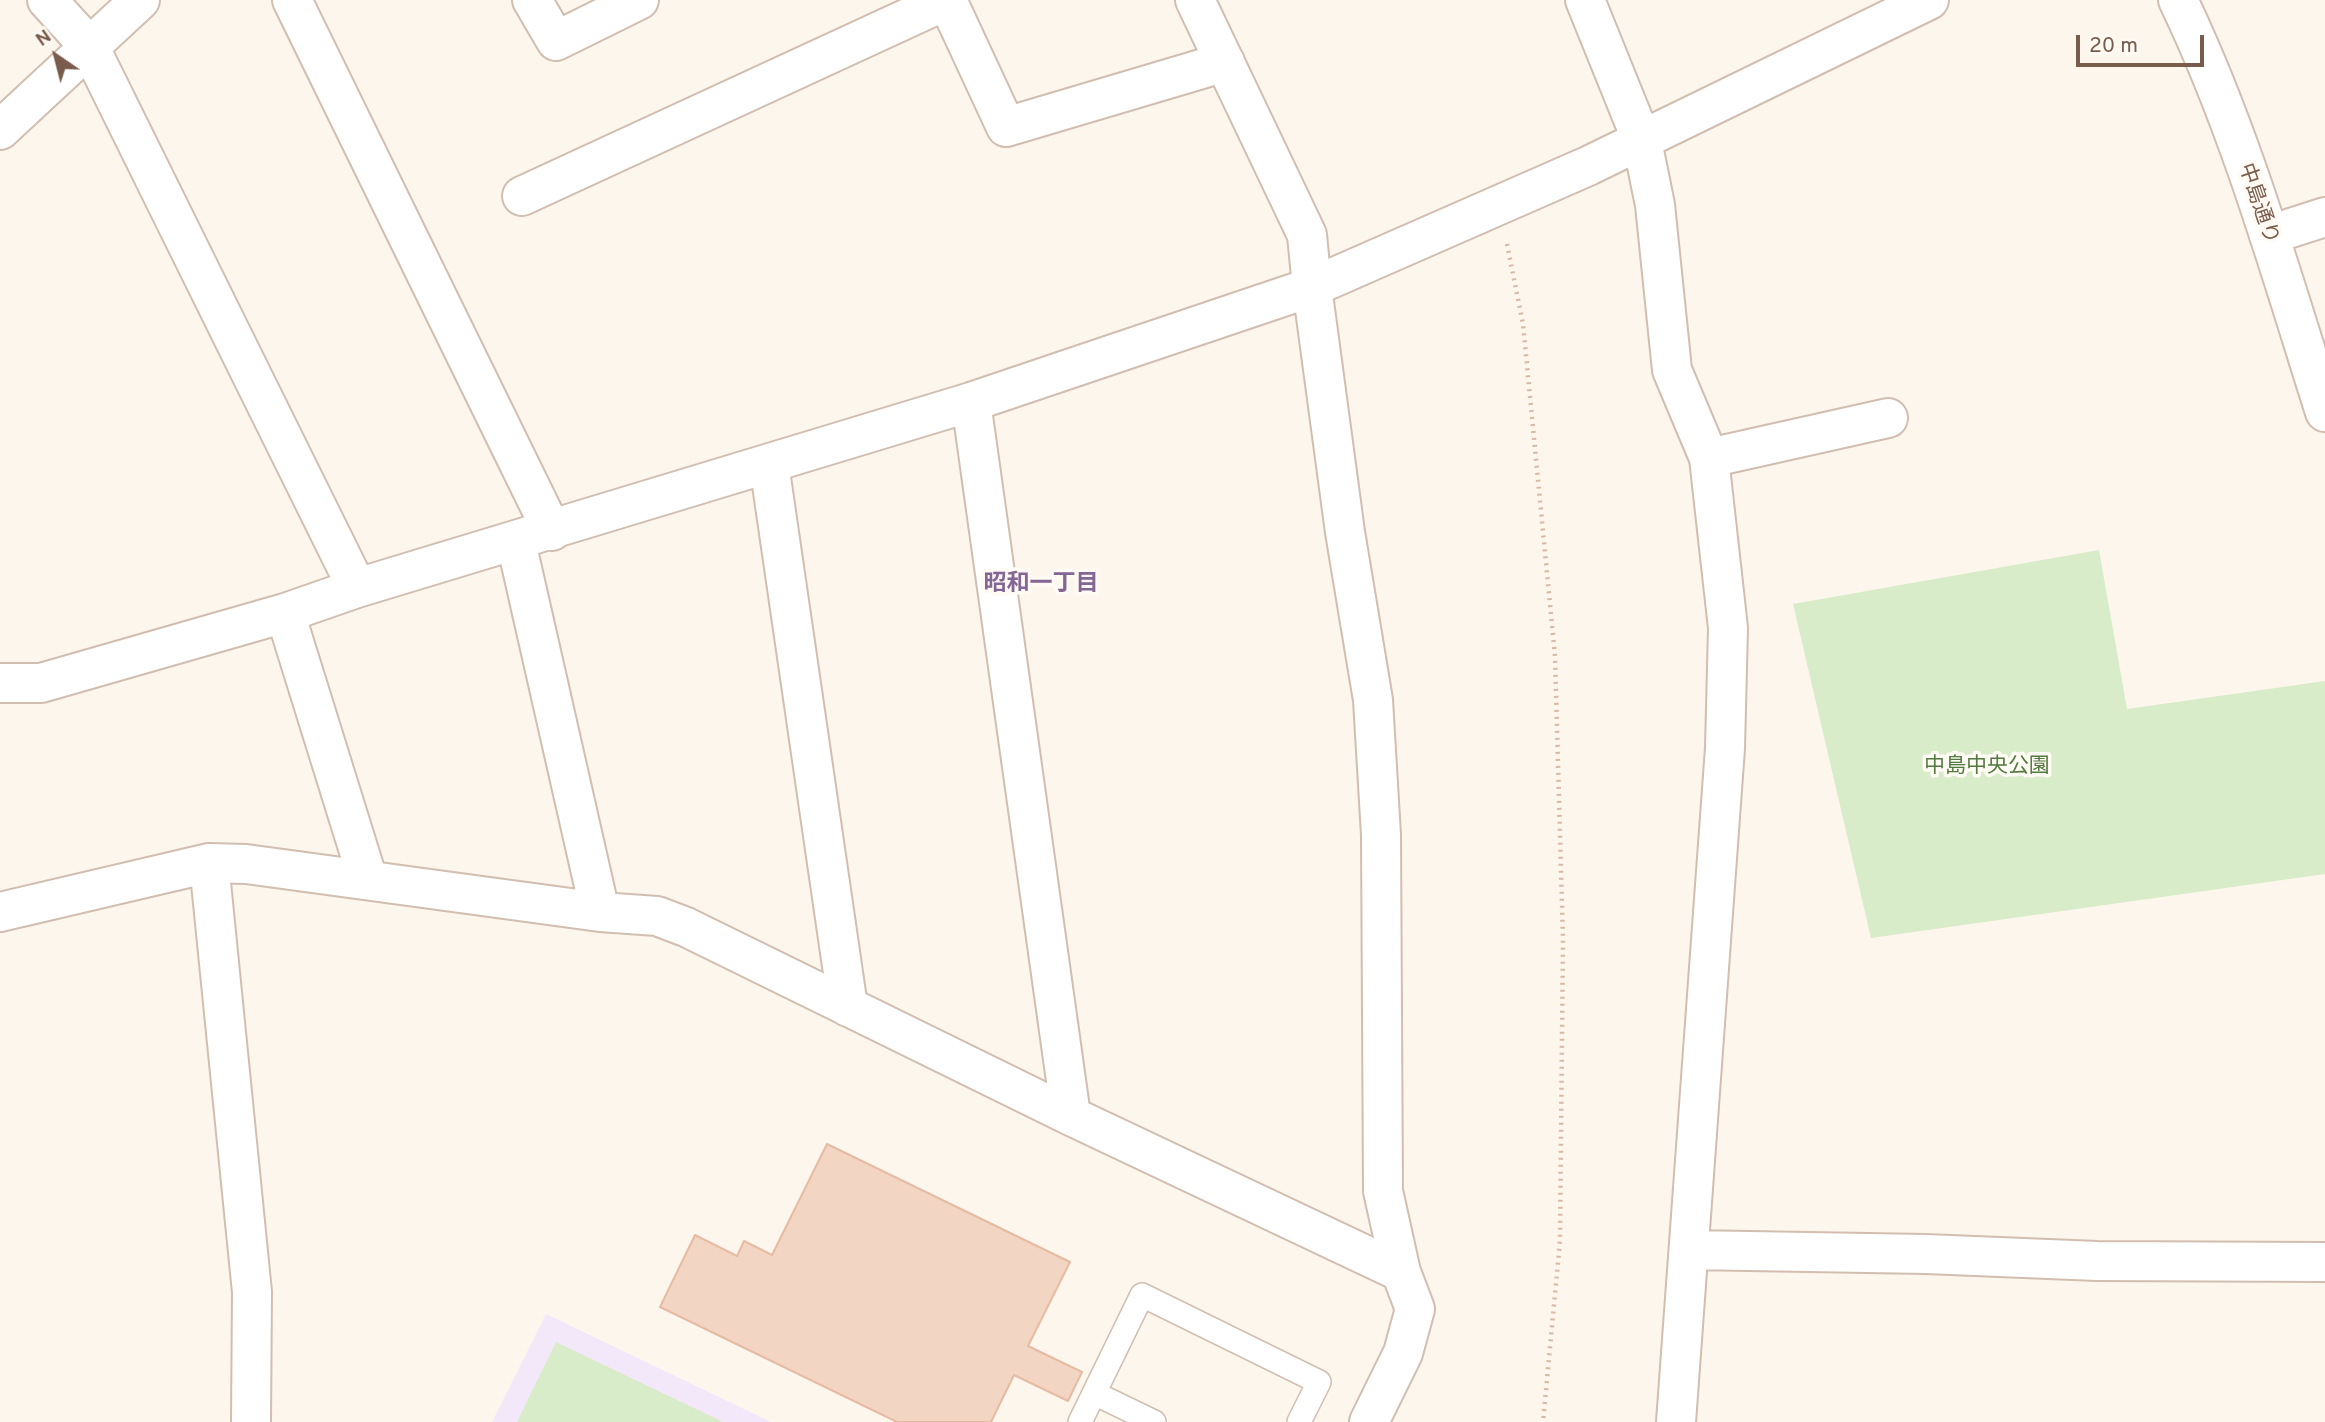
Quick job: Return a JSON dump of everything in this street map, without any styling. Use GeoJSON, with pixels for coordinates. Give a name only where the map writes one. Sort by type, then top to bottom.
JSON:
{"type":"FeatureCollection","features":[{"type":"Feature","properties":{"kind":"street"},"geometry":{"type":"LineString","coordinates":[[47,0],[89,46],[357,588]]}},
{"type":"Feature","properties":{"kind":"street"},"geometry":{"type":"LineString","coordinates":[[0,130],[141,0]]}},
{"type":"Feature","properties":{"kind":"street"},"geometry":{"type":"LineString","coordinates":[[292,0],[552,531]]}},
{"type":"Feature","properties":{"kind":"street"},"geometry":{"type":"LineString","coordinates":[[532,0],[556,41],[639,0]]}},
{"type":"Feature","properties":{"kind":"street"},"geometry":{"type":"LineString","coordinates":[[522,196],[947,0],[1006,127],[1225,62]]}},
{"type":"Feature","properties":{"kind":"street"},"geometry":{"type":"LineString","coordinates":[[1195,0],[1307,235],[1345,532],[1373,700],[1381,835],[1383,1191],[1401,1272],[1415,1309],[1403,1353],[1369,1422]]}},
{"type":"Feature","properties":{"kind":"street"},"geometry":{"type":"LineString","coordinates":[[1585,0],[1642,141],[1655,205],[1672,370],[1709,458],[1728,628],[1725,748],[1676,1422]]}},
{"type":"Feature","properties":{"kind":"street"},"geometry":{"type":"LineString","coordinates":[[0,683],[41,683],[285,613],[357,588],[971,402],[1312,287],[1642,141],[1929,0]]}},
{"type":"Feature","properties":{"kind":"street","name":"中島通り"},"geometry":{"type":"LineString","coordinates":[[2178,0],[2194,34],[2269,235],[2325,412]]}},
{"type":"Feature","properties":{"kind":"street"},"geometry":{"type":"LineString","coordinates":[[2269,235],[2325,217]]}},
{"type":"Feature","properties":{"kind":"street"},"geometry":{"type":"LineString","coordinates":[[971,402],[1071,1116]]}},
{"type":"Feature","properties":{"kind":"street"},"geometry":{"type":"LineString","coordinates":[[1709,458],[1888,418]]}},
{"type":"Feature","properties":{"kind":"street"},"geometry":{"type":"LineString","coordinates":[[769,464],[848,1007]]}},
{"type":"Feature","properties":{"kind":"street"},"geometry":{"type":"LineString","coordinates":[[516,542],[600,912]]}},
{"type":"Feature","properties":{"kind":"street"},"geometry":{"type":"LineString","coordinates":[[285,613],[368,880]]}},
{"type":"Feature","properties":{"kind":"street"},"geometry":{"type":"LineString","coordinates":[[0,912],[209,863],[246,864],[600,912],[657,916],[686,927],[1071,1116],[1401,1272]]}},
{"type":"Feature","properties":{"kind":"street"},"geometry":{"type":"LineString","coordinates":[[209,863],[252,1292],[251,1422]]}},
{"type":"Feature","properties":{"kind":"street"},"geometry":{"type":"LineString","coordinates":[[1690,1250],[1926,1254],[2096,1261],[2325,1262]]}},
{"type":"Feature","properties":{"kind":"lane"},"geometry":{"type":"LineString","coordinates":[[1080,1422],[1142,1295],[1319,1382],[1299,1422]]}},
{"type":"Feature","properties":{"kind":"lane"},"geometry":{"type":"LineString","coordinates":[[1094,1393],[1154,1422]]}},
{"type":"Feature","properties":{"kind":"path"},"geometry":{"type":"LineString","coordinates":[[1495,206],[1505,234],[1523,324],[1555,656],[1563,940],[1560,1241],[1543,1422]]}},
{"type":"Feature","properties":{"kind":"shaded area"},"geometry":{"type":"Polygon","coordinates":[[[546,1314],[771,1422],[492,1422],[546,1314]]]}},
{"type":"Feature","properties":{"kind":"green space","name":"中島中央公園"},"geometry":{"type":"Polygon","coordinates":[[[2099,550],[2127,709],[2325,681],[2325,874],[1871,938],[1793,604],[2099,550]]]}},
{"type":"Feature","properties":{"kind":"green space"},"geometry":{"type":"Polygon","coordinates":[[[556,1342],[723,1422],[517,1422],[556,1342]]]}},
{"type":"Feature","properties":{"kind":"building"},"geometry":{"type":"Polygon","coordinates":[[[827,1144],[1070,1262],[1028,1346],[1082,1372],[1068,1401],[1014,1375],[991,1422],[897,1422],[660,1307],[695,1235],[737,1256],[744,1241],[772,1255],[827,1144]]]}},
{"type":"Feature","properties":{"kind":"district","name":"昭和一丁目"},"geometry":{"type":"Point","coordinates":[1041,585]}}]}
